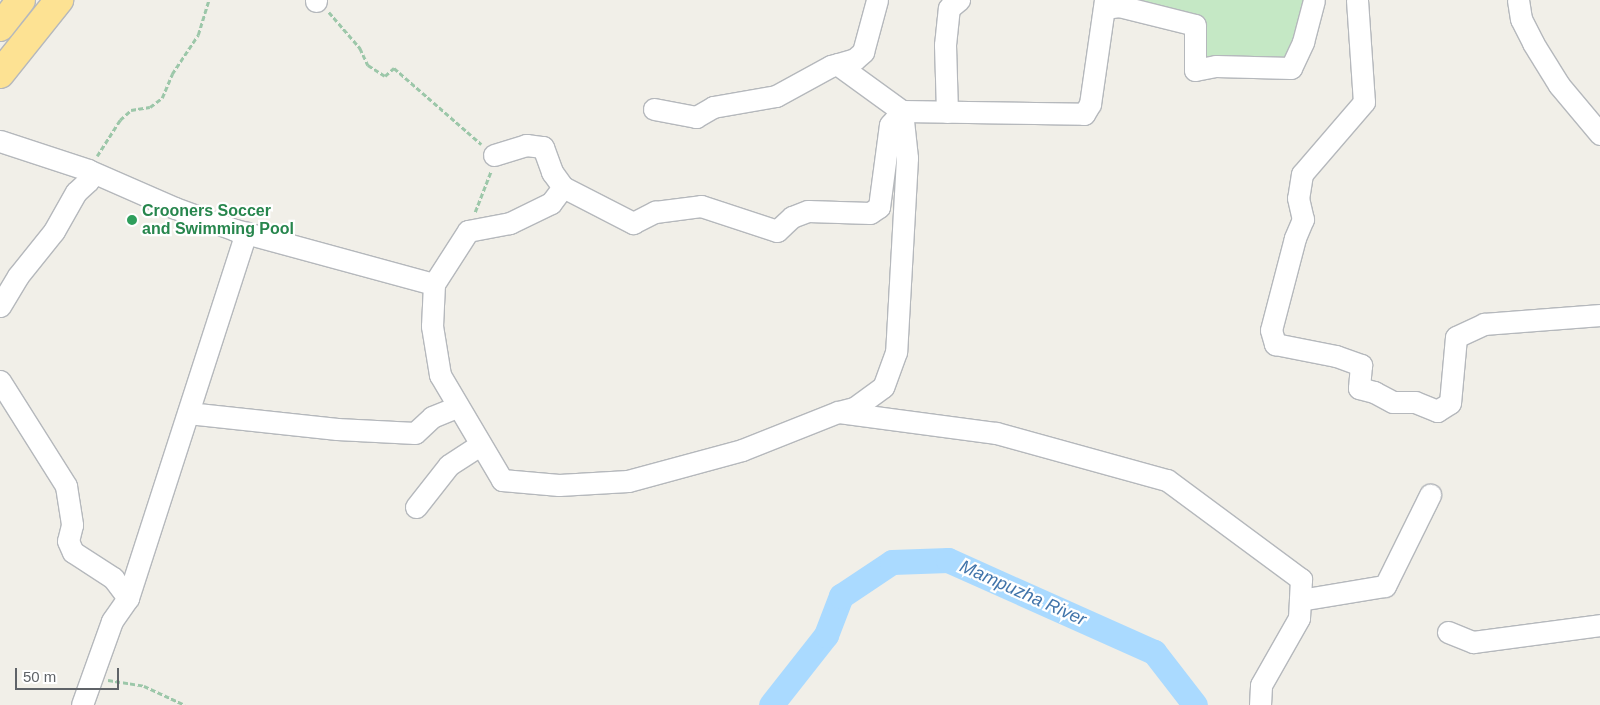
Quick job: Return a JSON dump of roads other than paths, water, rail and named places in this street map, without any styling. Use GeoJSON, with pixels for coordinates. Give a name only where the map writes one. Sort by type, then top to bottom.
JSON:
{"type":"FeatureCollection","features":[{"type":"Feature","properties":{"kind":"highway"},"geometry":{"type":"LineString","coordinates":[[0,27],[21,0]]}},
{"type":"Feature","properties":{"kind":"highway"},"geometry":{"type":"LineString","coordinates":[[0,74],[59,0]]}},
{"type":"Feature","properties":{"kind":"street"},"geometry":{"type":"LineString","coordinates":[[654,109],[696,117],[713,107],[776,96],[837,64],[855,59],[863,52],[877,0]]}},
{"type":"Feature","properties":{"kind":"street"},"geometry":{"type":"LineString","coordinates":[[946,112],[945,45],[949,8],[959,0]]}},
{"type":"Feature","properties":{"kind":"street"},"geometry":{"type":"LineString","coordinates":[[837,64],[902,110],[1084,114],[1090,104],[1105,4],[1195,25],[1195,70],[1216,66],[1291,68],[1303,42],[1314,0]]}},
{"type":"Feature","properties":{"kind":"street"},"geometry":{"type":"LineString","coordinates":[[1356,0],[1364,102],[1302,174],[1298,198],[1303,219],[1294,238],[1271,330],[1275,344],[1336,356],[1361,365],[1359,388],[1374,392],[1393,402],[1415,402],[1437,411],[1450,403],[1456,337],[1484,324],[1600,314]]}},
{"type":"Feature","properties":{"kind":"street"},"geometry":{"type":"LineString","coordinates":[[1518,0],[1522,19],[1533,44],[1563,90],[1600,134]]}},
{"type":"Feature","properties":{"kind":"street"},"geometry":{"type":"LineString","coordinates":[[494,156],[526,145],[543,147],[552,172],[563,187],[633,223],[655,212],[701,206],[777,231],[792,217],[808,211],[870,213],[879,207],[890,125],[902,110]]}},
{"type":"Feature","properties":{"kind":"street"},"geometry":{"type":"LineString","coordinates":[[563,187],[551,203],[510,223],[468,231],[434,284],[432,326],[440,375],[457,407],[502,480],[559,485],[628,481],[742,450],[838,412],[854,408],[883,387],[896,352],[907,158],[902,110]]}},
{"type":"Feature","properties":{"kind":"street"},"geometry":{"type":"LineString","coordinates":[[0,140],[88,170],[175,208],[246,233],[434,284]]}},
{"type":"Feature","properties":{"kind":"street"},"geometry":{"type":"LineString","coordinates":[[0,306],[18,276],[54,231],[76,192],[88,181],[88,170]]}},
{"type":"Feature","properties":{"kind":"street"},"geometry":{"type":"LineString","coordinates":[[82,705],[112,621],[128,598],[246,233]]}},
{"type":"Feature","properties":{"kind":"street"},"geometry":{"type":"LineString","coordinates":[[0,381],[66,486],[72,525],[68,541],[73,552],[113,578],[128,598]]}},
{"type":"Feature","properties":{"kind":"street"},"geometry":{"type":"LineString","coordinates":[[188,413],[337,429],[415,434],[432,416],[457,407]]}},
{"type":"Feature","properties":{"kind":"street"},"geometry":{"type":"LineString","coordinates":[[838,412],[996,432],[1167,480],[1301,579],[1299,618],[1261,685],[1260,705]]}},
{"type":"Feature","properties":{"kind":"street"},"geometry":{"type":"LineString","coordinates":[[416,507],[448,465],[480,445]]}},
{"type":"Feature","properties":{"kind":"street"},"geometry":{"type":"LineString","coordinates":[[1300,600],[1385,586],[1430,495]]}},
{"type":"Feature","properties":{"kind":"street"},"geometry":{"type":"LineString","coordinates":[[1448,632],[1473,642],[1600,625]]}},
{"type":"Feature","properties":{"kind":"waterway","name":"Mampuzha River"},"geometry":{"type":"LineString","coordinates":[[771,705],[826,635],[841,596],[892,562],[948,560],[1154,652],[1195,705]]}},
{"type":"Feature","properties":{"kind":"place","name":"Crooners Soccer and Swimming Pool"},"geometry":{"type":"Point","coordinates":[132,220]}}]}
